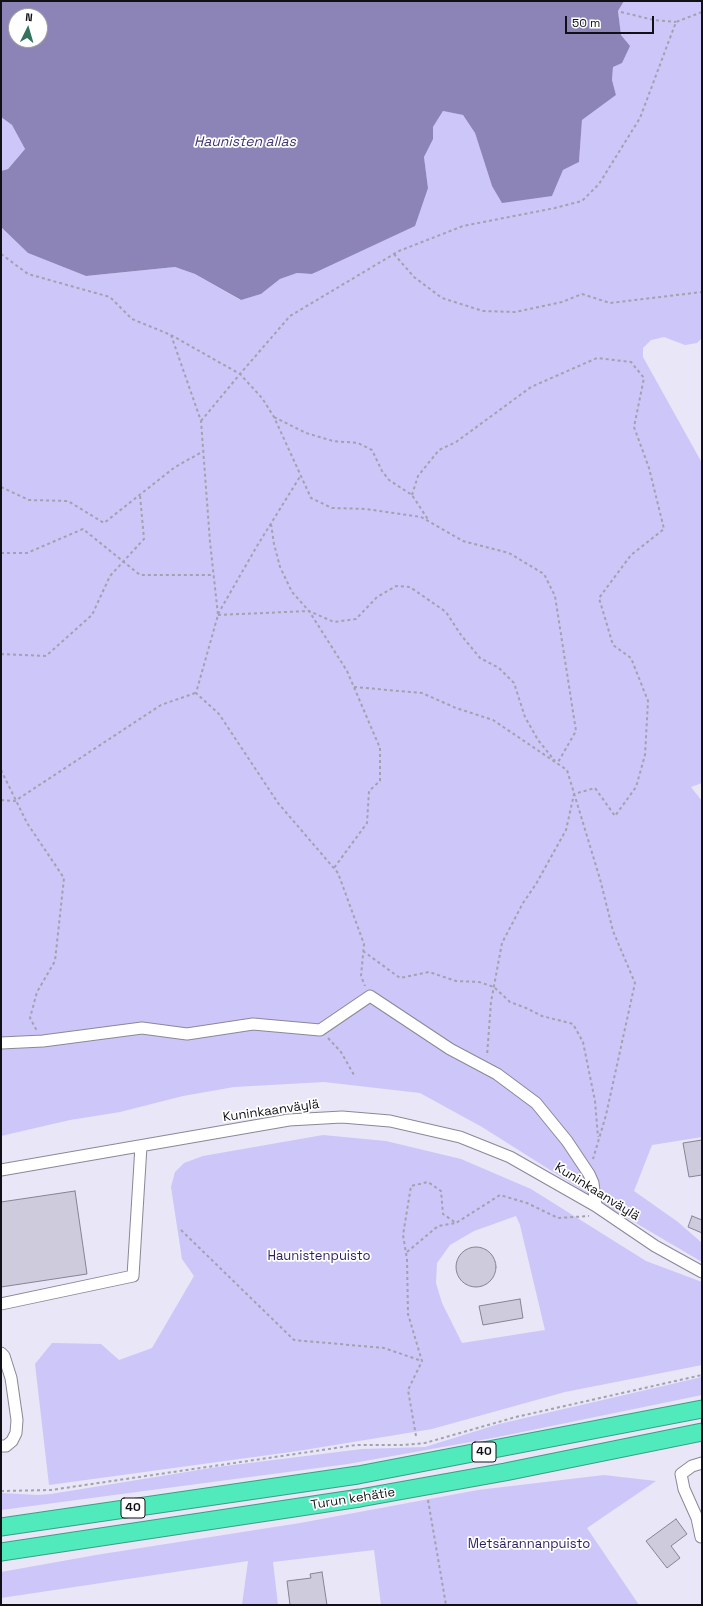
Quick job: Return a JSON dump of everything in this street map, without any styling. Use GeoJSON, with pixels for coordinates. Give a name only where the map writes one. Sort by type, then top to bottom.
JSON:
{"type":"FeatureCollection","features":[{"type":"Feature","properties":{"kind":"highway","name":"Turun kehätie"},"geometry":{"type":"LineString","coordinates":[[1,1527],[358,1475],[702,1409]]}},
{"type":"Feature","properties":{"kind":"highway","name":"Turun kehätie"},"geometry":{"type":"LineString","coordinates":[[1,1552],[360,1498],[505,1472],[702,1432]]}},
{"type":"Feature","properties":{"kind":"street"},"geometry":{"type":"LineString","coordinates":[[1,1043],[43,1041],[142,1028],[187,1034],[253,1024],[320,1030],[370,996],[450,1049],[485,1069],[497,1074],[536,1104],[567,1141],[589,1174],[593,1183],[596,1206]]}},
{"type":"Feature","properties":{"kind":"street","name":"Kuninkaanväylä"},"geometry":{"type":"LineString","coordinates":[[1,1170],[289,1120],[342,1117],[390,1121],[453,1135],[489,1148],[535,1170],[596,1206],[655,1246],[702,1272]]}},
{"type":"Feature","properties":{"kind":"street"},"geometry":{"type":"LineString","coordinates":[[1,1304],[133,1276],[141,1146]]}},
{"type":"Feature","properties":{"kind":"street"},"geometry":{"type":"LineString","coordinates":[[1,1353],[4,1356],[11,1378],[17,1420],[16,1433],[12,1441],[6,1446],[1,1446]]}},
{"type":"Feature","properties":{"kind":"street"},"geometry":{"type":"LineString","coordinates":[[700,1537],[697,1518],[684,1489],[681,1474],[692,1466],[702,1463]]}},
{"type":"Feature","properties":{"kind":"path"},"geometry":{"type":"LineString","coordinates":[[621,12],[654,20],[676,22],[702,12]]}},
{"type":"Feature","properties":{"kind":"path"},"geometry":{"type":"LineString","coordinates":[[202,421],[290,316],[394,254],[463,226],[555,208],[582,201],[599,184],[640,118],[676,22]]}},
{"type":"Feature","properties":{"kind":"path"},"geometry":{"type":"LineString","coordinates":[[1,254],[28,274],[110,298],[132,319],[171,335],[240,374],[262,398],[274,417],[311,498],[332,508],[374,510],[421,517],[463,541],[509,553],[544,574],[555,596],[576,731],[557,764]]}},
{"type":"Feature","properties":{"kind":"path"},"geometry":{"type":"LineString","coordinates":[[394,254],[414,278],[442,298],[483,311],[515,312],[562,302],[582,294],[610,303],[702,292]]}},
{"type":"Feature","properties":{"kind":"path"},"geometry":{"type":"LineString","coordinates":[[171,335],[202,421],[203,452],[218,615]]}},
{"type":"Feature","properties":{"kind":"path"},"geometry":{"type":"LineString","coordinates":[[412,495],[418,476],[439,450],[456,442],[530,387],[597,358],[631,362],[644,378],[634,426],[649,468],[664,529],[631,555],[599,598],[613,645],[631,658],[648,701],[645,755],[636,787],[615,816],[595,788],[574,794]]}},
{"type":"Feature","properties":{"kind":"path"},"geometry":{"type":"LineString","coordinates":[[274,417],[306,433],[333,441],[358,443],[372,450],[382,471],[389,480],[412,495],[422,508],[429,522]]}},
{"type":"Feature","properties":{"kind":"path"},"geometry":{"type":"LineString","coordinates":[[1,487],[29,500],[68,501],[104,524],[175,467],[203,452]]}},
{"type":"Feature","properties":{"kind":"path"},"geometry":{"type":"LineString","coordinates":[[196,693],[218,615],[301,475]]}},
{"type":"Feature","properties":{"kind":"path"},"geometry":{"type":"LineString","coordinates":[[1,654],[46,656],[92,615],[110,576],[144,539],[140,495]]}},
{"type":"Feature","properties":{"kind":"path"},"geometry":{"type":"LineString","coordinates":[[271,524],[280,567],[292,592],[309,611],[347,671],[380,748],[380,781],[369,790],[367,823],[334,868]]}},
{"type":"Feature","properties":{"kind":"path"},"geometry":{"type":"LineString","coordinates":[[1,553],[27,552],[83,529],[140,575],[214,575]]}},
{"type":"Feature","properties":{"kind":"path"},"geometry":{"type":"LineString","coordinates":[[218,615],[309,611],[334,622],[356,619],[377,597],[396,586],[410,587],[446,612],[461,635],[480,658],[499,668],[514,683],[525,717],[538,740],[557,764]]}},
{"type":"Feature","properties":{"kind":"path"},"geometry":{"type":"LineString","coordinates":[[354,687],[422,693],[456,708],[493,720],[567,770],[600,879],[613,931],[635,983],[615,1080],[589,1174]]}},
{"type":"Feature","properties":{"kind":"path"},"geometry":{"type":"LineString","coordinates":[[1,800],[15,801],[161,705],[196,693]]}},
{"type":"Feature","properties":{"kind":"path"},"geometry":{"type":"LineString","coordinates":[[196,693],[219,714],[278,802],[338,873],[364,944],[361,976],[370,996]]}},
{"type":"Feature","properties":{"kind":"path"},"geometry":{"type":"LineString","coordinates":[[1,770],[27,823],[64,878],[55,960],[37,992],[30,1018],[43,1041]]}},
{"type":"Feature","properties":{"kind":"path"},"geometry":{"type":"LineString","coordinates":[[485,1069],[488,1024],[502,943],[523,903],[536,884],[566,830],[574,794]]}},
{"type":"Feature","properties":{"kind":"path"},"geometry":{"type":"LineString","coordinates":[[364,951],[400,978],[429,972],[456,981],[472,980],[494,986],[510,1002],[542,1016],[573,1024],[583,1042],[595,1101],[599,1140]]}},
{"type":"Feature","properties":{"kind":"path"},"geometry":{"type":"LineString","coordinates":[[320,1030],[341,1052],[354,1075]]}},
{"type":"Feature","properties":{"kind":"path"},"geometry":{"type":"LineString","coordinates":[[416,1436],[408,1390],[422,1361],[408,1314],[406,1253],[403,1234],[411,1186],[428,1182],[441,1191],[443,1214],[456,1223]]}},
{"type":"Feature","properties":{"kind":"path"},"geometry":{"type":"LineString","coordinates":[[406,1253],[438,1226],[456,1223],[500,1195],[527,1203],[558,1218],[589,1216]]}},
{"type":"Feature","properties":{"kind":"path"},"geometry":{"type":"LineString","coordinates":[[181,1230],[294,1340],[384,1348],[422,1361]]}},
{"type":"Feature","properties":{"kind":"path"},"geometry":{"type":"LineString","coordinates":[[1,1491],[51,1490],[356,1445],[404,1445],[425,1443],[516,1417],[702,1374]]}},
{"type":"Feature","properties":{"kind":"path"},"geometry":{"type":"LineString","coordinates":[[428,1498],[446,1605]]}},
{"type":"Feature","properties":{"kind":"green space"},"geometry":{"type":"Polygon","coordinates":[[[624,1],[702,1],[702,338],[697,343],[685,345],[664,337],[651,340],[643,348],[643,357],[702,463],[702,783],[691,787],[702,801],[702,1137],[652,1145],[634,1191],[678,1222],[702,1243],[702,1262],[612,1209],[482,1127],[420,1093],[324,1082],[234,1087],[183,1096],[120,1112],[70,1120],[1,1136],[1,227],[28,253],[86,276],[175,267],[195,274],[240,300],[261,294],[280,279],[297,273],[313,274],[428,188],[424,157],[432,139],[433,127],[443,111],[463,115],[475,133],[492,186],[552,196],[563,170],[579,162],[582,120],[616,95],[612,80],[613,67],[629,47],[621,35],[618,11],[624,1]]]}},
{"type":"Feature","properties":{"kind":"green space"},"geometry":{"type":"Polygon","coordinates":[[[1,117],[12,125],[25,149],[8,169],[1,171],[1,117]]]}},
{"type":"Feature","properties":{"kind":"green space","name":"Haunistenpuisto"},"geometry":{"type":"Polygon","coordinates":[[[323,1135],[386,1141],[461,1159],[531,1189],[646,1261],[702,1282],[702,1365],[565,1392],[432,1429],[298,1451],[49,1485],[35,1364],[52,1343],[101,1344],[119,1360],[152,1348],[194,1276],[182,1259],[171,1187],[175,1172],[184,1163],[203,1156],[323,1135]],[[516,1216],[474,1231],[450,1245],[437,1263],[436,1283],[442,1303],[462,1343],[545,1330],[520,1225],[516,1216]]]}},
{"type":"Feature","properties":{"kind":"green space"},"geometry":{"type":"Polygon","coordinates":[[[702,1377],[702,1395],[498,1437],[348,1464],[1,1510],[1,1493],[38,1495],[51,1494],[217,1467],[362,1449],[425,1447],[499,1424],[702,1377]]]}},
{"type":"Feature","properties":{"kind":"green space","name":"Metsärannanpuisto"},"geometry":{"type":"Polygon","coordinates":[[[604,1475],[656,1481],[587,1528],[639,1605],[381,1605],[374,1550],[273,1562],[278,1605],[242,1605],[248,1561],[1,1598],[1,1572],[96,1555],[300,1523],[478,1490],[604,1475]]]}},
{"type":"Feature","properties":{"kind":"water","name":"Haunisten allas"},"geometry":{"type":"Polygon","coordinates":[[[1,1],[624,1],[618,11],[621,35],[630,46],[622,63],[613,67],[612,80],[616,95],[582,120],[579,162],[563,170],[552,196],[502,203],[492,186],[475,133],[463,115],[443,111],[433,127],[433,139],[424,157],[428,188],[415,226],[312,274],[297,273],[280,279],[261,294],[241,300],[195,274],[175,267],[86,276],[28,253],[1,227],[1,171],[8,169],[25,149],[12,125],[1,117],[1,1]]]}},
{"type":"Feature","properties":{"kind":"building"},"geometry":{"type":"Polygon","coordinates":[[[702,1140],[702,1175],[689,1177],[683,1143],[702,1140]]]}},
{"type":"Feature","properties":{"kind":"building"},"geometry":{"type":"Polygon","coordinates":[[[75,1191],[87,1274],[1,1287],[1,1202],[75,1191]]]}},
{"type":"Feature","properties":{"kind":"building"},"geometry":{"type":"Polygon","coordinates":[[[692,1216],[702,1220],[702,1233],[688,1227],[692,1216]]]}},
{"type":"Feature","properties":{"kind":"building"},"geometry":{"type":"Polygon","coordinates":[[[480,1247],[487,1250],[493,1256],[496,1267],[495,1275],[487,1284],[480,1287],[472,1287],[465,1284],[457,1275],[456,1263],[459,1256],[468,1248],[480,1247]]]}},
{"type":"Feature","properties":{"kind":"building"},"geometry":{"type":"Polygon","coordinates":[[[520,1299],[523,1318],[483,1325],[479,1306],[520,1299]]]}},
{"type":"Feature","properties":{"kind":"building"},"geometry":{"type":"Polygon","coordinates":[[[676,1519],[687,1534],[671,1546],[680,1558],[667,1568],[646,1541],[676,1519]]]}},
{"type":"Feature","properties":{"kind":"building"},"geometry":{"type":"Polygon","coordinates":[[[322,1572],[327,1605],[290,1605],[287,1581],[311,1578],[310,1574],[322,1572]]]}}]}
